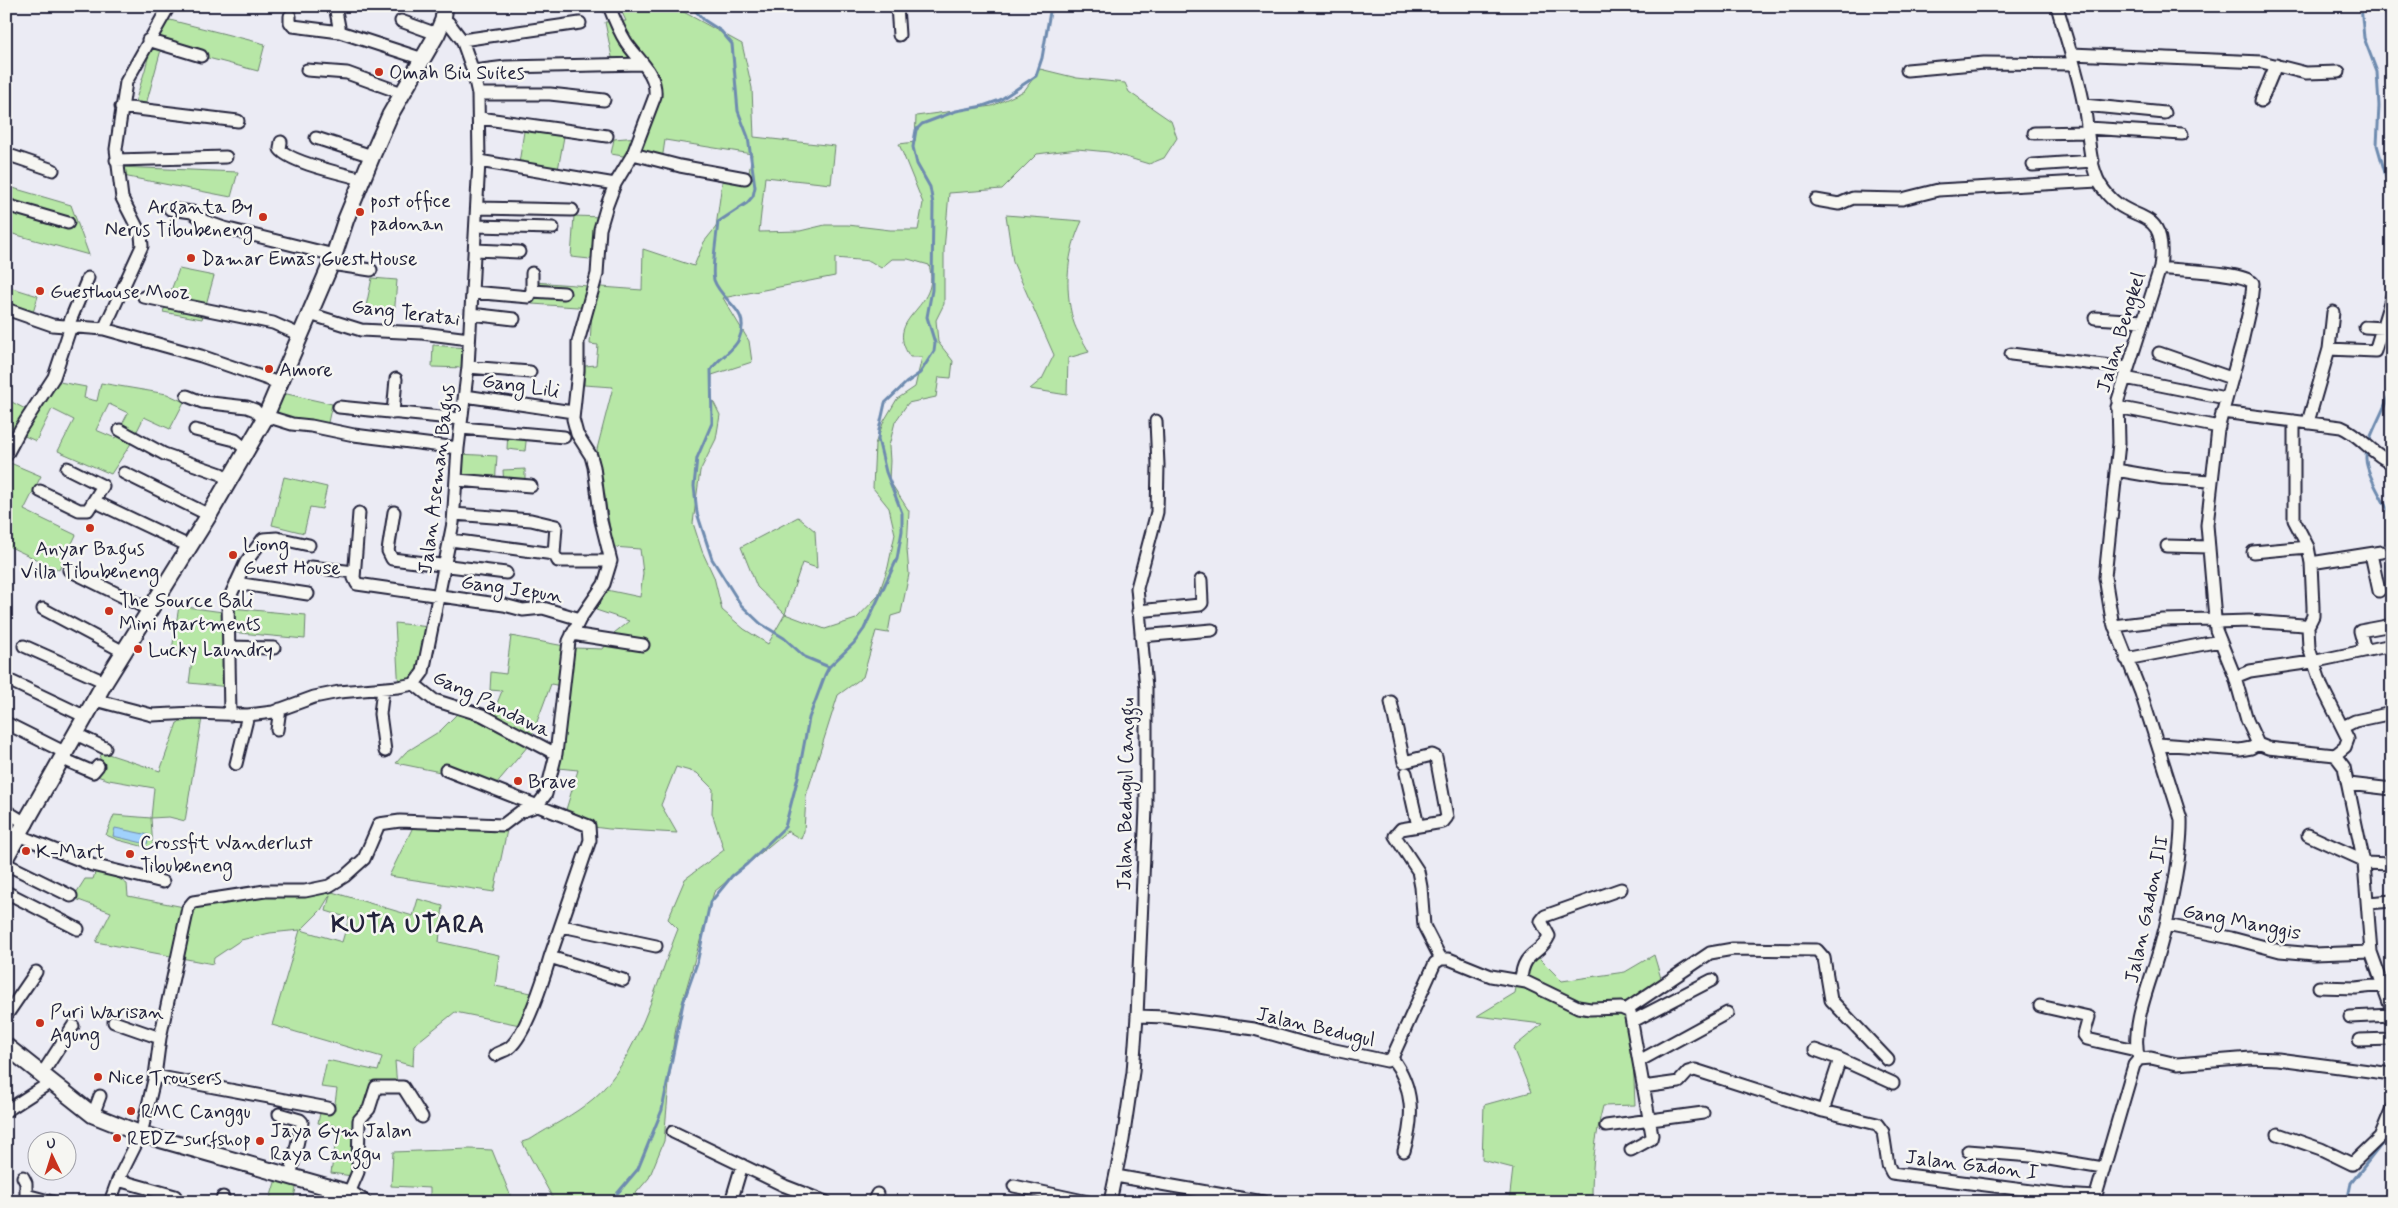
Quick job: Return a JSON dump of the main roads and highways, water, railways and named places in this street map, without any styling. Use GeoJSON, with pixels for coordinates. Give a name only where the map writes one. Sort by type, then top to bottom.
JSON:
{"type":"FeatureCollection","features":[{"type":"Feature","properties":{"kind":"main road"},"geometry":{"type":"LineString","coordinates":[[6,857],[24,830],[63,754],[105,682],[209,515],[265,418],[333,260],[372,156],[402,93],[437,34],[444,13]]}},
{"type":"Feature","properties":{"kind":"main road"},"geometry":{"type":"LineString","coordinates":[[6,1046],[93,1115],[141,1134],[290,1177],[353,1198]]}},
{"type":"Feature","properties":{"kind":"water"},"geometry":{"type":"Polygon","coordinates":[[[115,828],[149,835],[147,844],[113,836],[115,828]]]}},
{"type":"Feature","properties":{"kind":"waterway"},"geometry":{"type":"LineString","coordinates":[[691,6],[704,20],[721,31],[732,44],[738,111],[748,137],[755,187],[753,196],[747,203],[718,222],[714,280],[723,295],[739,314],[742,321],[742,329],[737,343],[711,370],[712,423],[697,458],[694,486],[697,513],[712,559],[741,605],[761,624],[784,638],[805,657],[829,667]]}},
{"type":"Feature","properties":{"kind":"waterway"},"geometry":{"type":"LineString","coordinates":[[610,1202],[638,1169],[662,1110],[683,1003],[697,963],[710,903],[732,876],[785,827],[798,777],[809,718],[825,675],[829,667],[854,643],[864,629],[897,559],[902,531],[902,513],[886,472],[878,439],[879,430],[885,403],[906,383],[920,373],[934,351],[935,343],[927,317],[932,290],[933,204],[930,187],[917,164],[913,147],[916,130],[922,124],[956,111],[983,106],[1000,100],[1036,76],[1042,58],[1051,6]]}},
{"type":"Feature","properties":{"kind":"waterway"},"geometry":{"type":"LineString","coordinates":[[2361,6],[2364,38],[2377,72],[2379,106],[2377,145],[2392,197]]}},
{"type":"Feature","properties":{"kind":"waterway"},"geometry":{"type":"LineString","coordinates":[[2392,385],[2369,441],[2366,457],[2372,479],[2392,517]]}},
{"type":"Feature","properties":{"kind":"waterway"},"geometry":{"type":"LineString","coordinates":[[2347,1202],[2351,1183],[2381,1145],[2392,1136]]}},
{"type":"Feature","properties":{"kind":"place","name":"Omah Biu Suites"},"geometry":{"type":"Point","coordinates":[379,72]}},
{"type":"Feature","properties":{"kind":"place","name":"post office padonan"},"geometry":{"type":"Point","coordinates":[360,212]}},
{"type":"Feature","properties":{"kind":"place","name":"Arganta By Nerus Tibubeneng"},"geometry":{"type":"Point","coordinates":[263,217]}},
{"type":"Feature","properties":{"kind":"place","name":"Damar Emas Guest House"},"geometry":{"type":"Point","coordinates":[191,258]}},
{"type":"Feature","properties":{"kind":"place","name":"Guesthouse Mooz"},"geometry":{"type":"Point","coordinates":[40,291]}},
{"type":"Feature","properties":{"kind":"place","name":"Amore"},"geometry":{"type":"Point","coordinates":[269,369]}},
{"type":"Feature","properties":{"kind":"place","name":"Anyar Bagus Villa Tibubeneng"},"geometry":{"type":"Point","coordinates":[90,528]}},
{"type":"Feature","properties":{"kind":"place","name":"Liong Guest House"},"geometry":{"type":"Point","coordinates":[233,555]}},
{"type":"Feature","properties":{"kind":"place","name":"The Source Bali Mini Apartments"},"geometry":{"type":"Point","coordinates":[109,611]}},
{"type":"Feature","properties":{"kind":"place","name":"Lucky Laundry"},"geometry":{"type":"Point","coordinates":[138,649]}},
{"type":"Feature","properties":{"kind":"place","name":"Brave"},"geometry":{"type":"Point","coordinates":[518,781]}},
{"type":"Feature","properties":{"kind":"place","name":"K-Mart"},"geometry":{"type":"Point","coordinates":[26,851]}},
{"type":"Feature","properties":{"kind":"place","name":"Crossfit Wanderlust Tibubeneng"},"geometry":{"type":"Point","coordinates":[130,854]}},
{"type":"Feature","properties":{"kind":"place","name":"Puri Warisan Agung"},"geometry":{"type":"Point","coordinates":[40,1023]}},
{"type":"Feature","properties":{"kind":"place","name":"Nice Trousers"},"geometry":{"type":"Point","coordinates":[98,1077]}},
{"type":"Feature","properties":{"kind":"place","name":"RMC Canggu"},"geometry":{"type":"Point","coordinates":[131,1111]}},
{"type":"Feature","properties":{"kind":"place","name":"REDZ surfshop"},"geometry":{"type":"Point","coordinates":[117,1138]}},
{"type":"Feature","properties":{"kind":"place","name":"Jaya Gym Jalan Raya Canggu"},"geometry":{"type":"Point","coordinates":[260,1141]}},
{"type":"Feature","properties":{"kind":"district","name":"KUTA UTARA"},"geometry":{"type":"Point","coordinates":[408,923]}}]}
